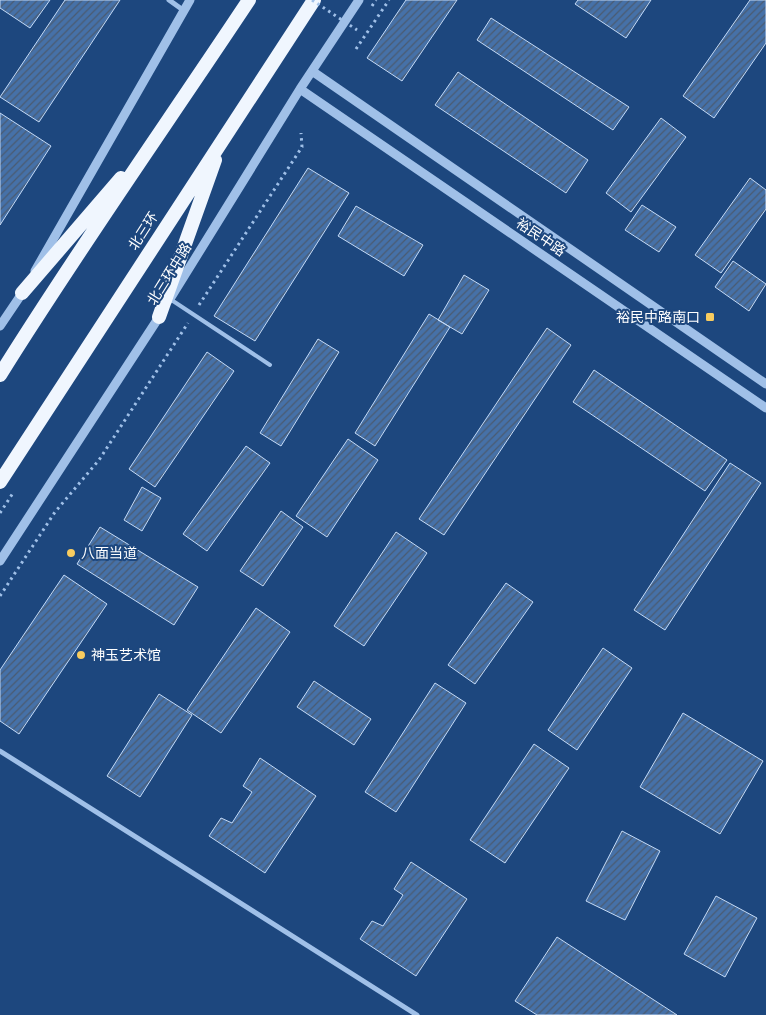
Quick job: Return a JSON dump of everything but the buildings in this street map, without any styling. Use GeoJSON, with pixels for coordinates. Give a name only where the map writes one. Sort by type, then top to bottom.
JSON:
{"type":"FeatureCollection","features":[{"type":"Feature","properties":{"kind":"highway"},"geometry":{"type":"LineString","coordinates":[[0,375],[51,294],[249,0]]}},
{"type":"Feature","properties":{"kind":"highway","name":"北三环"},"geometry":{"type":"LineString","coordinates":[[0,482],[313,0]]}},
{"type":"Feature","properties":{"kind":"highway"},"geometry":{"type":"LineString","coordinates":[[22,293],[168,122]]}},
{"type":"Feature","properties":{"kind":"highway"},"geometry":{"type":"LineString","coordinates":[[159,317],[223,137]]}},
{"type":"Feature","properties":{"kind":"street"},"geometry":{"type":"LineString","coordinates":[[169,0],[184,10]]}},
{"type":"Feature","properties":{"kind":"street"},"geometry":{"type":"LineString","coordinates":[[0,326],[22,293],[190,0]]}},
{"type":"Feature","properties":{"kind":"street","name":"北三环中路"},"geometry":{"type":"LineString","coordinates":[[0,561],[159,317],[300,89],[359,0]]}},
{"type":"Feature","properties":{"kind":"street","name":"裕民中路"},"geometry":{"type":"LineString","coordinates":[[312,71],[766,384]]}},
{"type":"Feature","properties":{"kind":"street","name":"裕民中路"},"geometry":{"type":"LineString","coordinates":[[300,89],[766,408]]}},
{"type":"Feature","properties":{"kind":"street"},"geometry":{"type":"LineString","coordinates":[[0,751],[417,1015]]}},
{"type":"Feature","properties":{"kind":"lane"},"geometry":{"type":"LineString","coordinates":[[170,299],[270,365]]}},
{"type":"Feature","properties":{"kind":"path"},"geometry":{"type":"LineString","coordinates":[[313,0],[357,30]]}},
{"type":"Feature","properties":{"kind":"path"},"geometry":{"type":"LineString","coordinates":[[356,49],[389,0]]}},
{"type":"Feature","properties":{"kind":"path"},"geometry":{"type":"LineString","coordinates":[[0,596],[55,512],[99,460],[194,314],[302,147],[301,133]]}},
{"type":"Feature","properties":{"kind":"place","name":"裕民中路南口"},"geometry":{"type":"Point","coordinates":[710,317]}},
{"type":"Feature","properties":{"kind":"place","name":"八面当道"},"geometry":{"type":"Point","coordinates":[71,553]}},
{"type":"Feature","properties":{"kind":"place","name":"神玉艺术馆"},"geometry":{"type":"Point","coordinates":[81,655]}}]}
